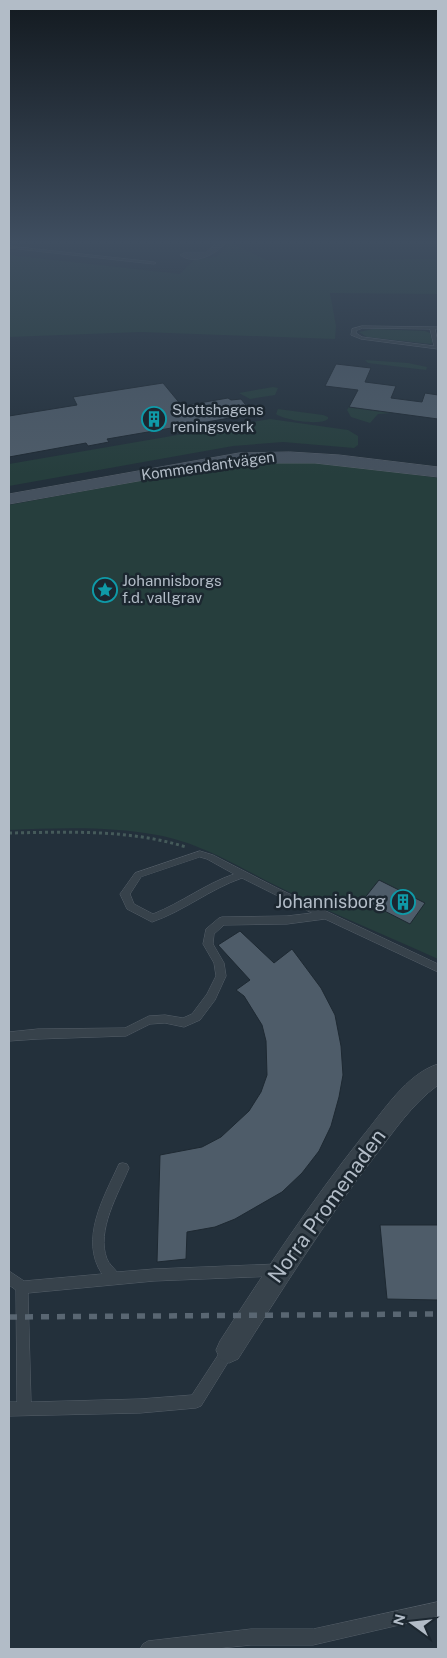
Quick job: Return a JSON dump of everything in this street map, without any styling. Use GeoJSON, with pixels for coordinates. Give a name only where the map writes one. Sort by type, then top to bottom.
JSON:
{"type":"FeatureCollection","features":[{"type":"Feature","properties":{"kind":"street","name":"Kommendantvägen"},"geometry":{"type":"LineString","coordinates":[[9,498],[239,458],[278,455],[343,459],[438,472]]}},
{"type":"Feature","properties":{"kind":"street","name":"Norra Promenaden"},"geometry":{"type":"LineString","coordinates":[[229,1350],[280,1270],[345,1176],[412,1094],[438,1073]]}},
{"type":"Feature","properties":{"kind":"lane"},"geometry":{"type":"LineString","coordinates":[[362,327],[435,328],[438,347],[361,338],[353,334],[354,330],[362,327]]}},
{"type":"Feature","properties":{"kind":"lane"},"geometry":{"type":"LineString","coordinates":[[244,874],[222,881],[166,913],[152,918],[130,906],[125,894],[138,875],[200,854],[210,857],[438,968]]}},
{"type":"Feature","properties":{"kind":"lane"},"geometry":{"type":"LineString","coordinates":[[9,1037],[38,1034],[126,1032],[149,1020],[164,1019],[184,1023],[196,1017],[211,997],[221,976],[219,963],[208,944],[209,932],[222,922],[287,920],[328,915]]}},
{"type":"Feature","properties":{"kind":"lane"},"geometry":{"type":"LineString","coordinates":[[114,1279],[102,1260],[99,1241],[100,1227],[103,1213],[124,1168]]}},
{"type":"Feature","properties":{"kind":"lane"},"geometry":{"type":"LineString","coordinates":[[9,1277],[22,1287],[114,1279],[280,1270]]}},
{"type":"Feature","properties":{"kind":"lane"},"geometry":{"type":"LineString","coordinates":[[22,1287],[24,1409]]}},
{"type":"Feature","properties":{"kind":"lane"},"geometry":{"type":"LineString","coordinates":[[9,1409],[140,1406],[196,1401],[229,1350]]}},
{"type":"Feature","properties":{"kind":"lane"},"geometry":{"type":"LineString","coordinates":[[148,1649],[251,1637],[314,1637],[438,1610]]}},
{"type":"Feature","properties":{"kind":"path"},"geometry":{"type":"LineString","coordinates":[[9,833],[108,832],[164,840],[183,845],[200,854]]}},
{"type":"Feature","properties":{"kind":"green space"},"geometry":{"type":"Polygon","coordinates":[[[9,319],[335,319],[336,326],[335,339],[141,332],[9,337],[9,319]]]}},
{"type":"Feature","properties":{"kind":"green space"},"geometry":{"type":"Polygon","coordinates":[[[373,329],[425,331],[430,333],[433,342],[431,344],[367,337],[359,332],[373,329]]]}},
{"type":"Feature","properties":{"kind":"green space"},"geometry":{"type":"Polygon","coordinates":[[[365,360],[408,363],[427,367],[426,370],[368,363],[365,360]]]}},
{"type":"Feature","properties":{"kind":"green space"},"geometry":{"type":"Polygon","coordinates":[[[273,387],[278,388],[275,395],[250,399],[239,393],[273,387]]]}},
{"type":"Feature","properties":{"kind":"green space"},"geometry":{"type":"Polygon","coordinates":[[[349,407],[393,413],[378,414],[370,423],[351,417],[347,410],[349,407]]]}},
{"type":"Feature","properties":{"kind":"green space"},"geometry":{"type":"Polygon","coordinates":[[[278,409],[323,415],[328,417],[328,419],[318,422],[294,420],[276,414],[278,409]]]}},
{"type":"Feature","properties":{"kind":"green space"},"geometry":{"type":"Polygon","coordinates":[[[270,419],[348,430],[358,436],[358,445],[354,448],[283,442],[233,446],[9,486],[9,464],[270,419]]]}},
{"type":"Feature","properties":{"kind":"green space"},"geometry":{"type":"Polygon","coordinates":[[[276,460],[348,465],[438,478],[438,959],[318,906],[205,850],[173,839],[139,832],[102,829],[9,830],[9,505],[208,468],[276,460]]]}},
{"type":"Feature","properties":{"kind":"building"},"geometry":{"type":"Polygon","coordinates":[[[336,364],[371,368],[365,382],[396,386],[391,398],[422,402],[425,393],[438,395],[438,419],[349,407],[358,390],[325,386],[336,364]]]}},
{"type":"Feature","properties":{"kind":"building","name":"Slottshagens reningsverk"},"geometry":{"type":"Polygon","coordinates":[[[163,383],[182,406],[228,398],[231,400],[241,399],[253,414],[107,439],[109,442],[88,446],[86,443],[9,457],[9,416],[77,405],[73,397],[163,383]]]}},
{"type":"Feature","properties":{"kind":"building","name":"Johannisborg"},"geometry":{"type":"Polygon","coordinates":[[[379,880],[425,903],[410,924],[363,900],[379,880]]]}},
{"type":"Feature","properties":{"kind":"building"},"geometry":{"type":"Polygon","coordinates":[[[240,931],[274,963],[292,949],[321,988],[335,1015],[341,1046],[343,1075],[339,1097],[331,1126],[319,1151],[302,1173],[282,1192],[235,1219],[215,1227],[187,1232],[186,1259],[157,1262],[160,1155],[202,1147],[221,1137],[249,1111],[261,1092],[267,1075],[266,1041],[262,1025],[244,996],[236,990],[250,980],[218,945],[240,931]]]}},
{"type":"Feature","properties":{"kind":"building"},"geometry":{"type":"Polygon","coordinates":[[[380,1225],[438,1225],[438,1300],[387,1299],[380,1225]]]}},
{"type":"Feature","properties":{"kind":"railway"},"geometry":{"type":"LineString","coordinates":[[9,1317],[438,1314]]}},
{"type":"Feature","properties":{"kind":"place","name":"Slottshagens reningsverk"},"geometry":{"type":"Point","coordinates":[154,419]}},
{"type":"Feature","properties":{"kind":"place","name":"Johannisborgs f.d. vallgrav"},"geometry":{"type":"Point","coordinates":[105,590]}},
{"type":"Feature","properties":{"kind":"place","name":"Johannisborg"},"geometry":{"type":"Point","coordinates":[403,902]}}]}
